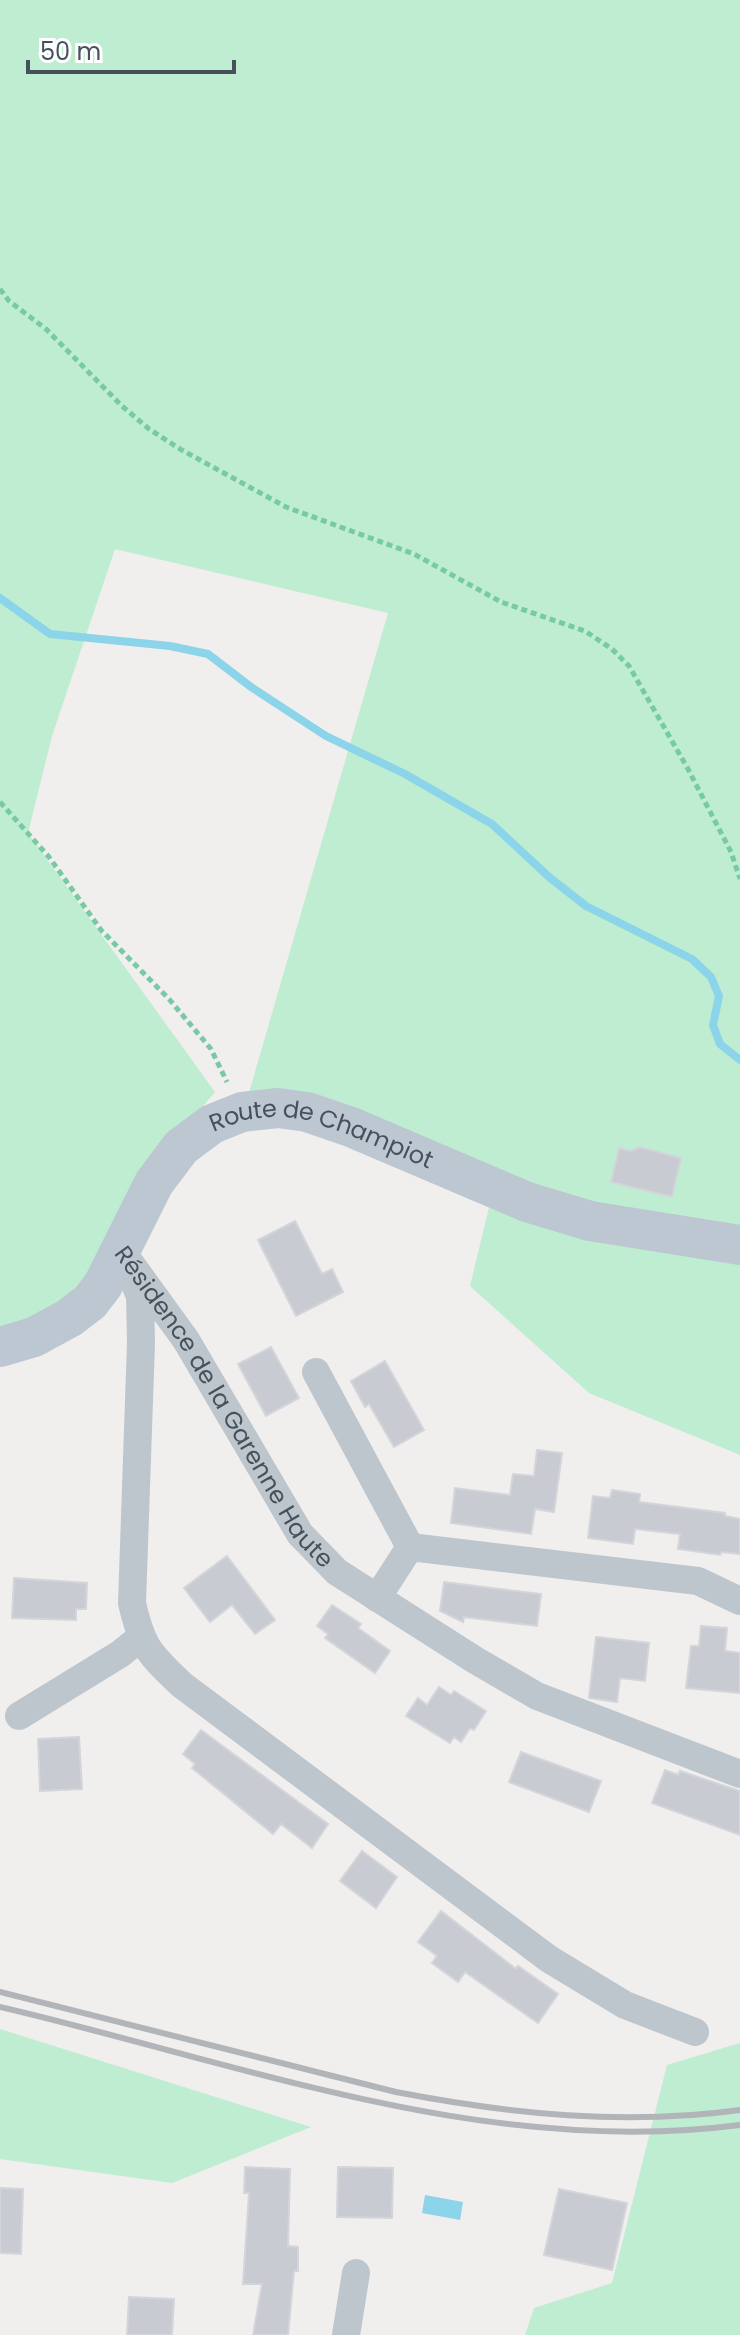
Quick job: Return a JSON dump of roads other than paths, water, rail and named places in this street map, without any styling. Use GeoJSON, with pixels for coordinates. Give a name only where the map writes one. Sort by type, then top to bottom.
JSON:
{"type":"FeatureCollection","features":[{"type":"Feature","properties":{"kind":"street","name":"Route de Champiot"},"geometry":{"type":"LineString","coordinates":[[0,1347],[34,1337],[69,1318],[90,1302],[103,1285],[154,1183],[181,1147],[212,1124],[242,1112],[278,1108],[307,1112],[351,1127],[527,1202],[590,1221],[740,1245]]}},
{"type":"Feature","properties":{"kind":"street","name":"Résidence de la Garenne Haute"},"geometry":{"type":"LineString","coordinates":[[120,1249],[186,1340],[300,1534],[337,1572],[537,1696],[740,1774]]}},
{"type":"Feature","properties":{"kind":"street","name":"Résidence de la Garenne Haute"},"geometry":{"type":"LineString","coordinates":[[120,1249],[140,1296],[132,1603],[140,1638],[157,1662],[182,1685],[549,1959],[625,2005],[695,2032]]}},
{"type":"Feature","properties":{"kind":"street"},"geometry":{"type":"LineString","coordinates":[[316,1372],[410,1547]]}},
{"type":"Feature","properties":{"kind":"street"},"geometry":{"type":"LineString","coordinates":[[377,1598],[410,1547]]}},
{"type":"Feature","properties":{"kind":"street"},"geometry":{"type":"LineString","coordinates":[[410,1547],[698,1581],[740,1601]]}},
{"type":"Feature","properties":{"kind":"street"},"geometry":{"type":"LineString","coordinates":[[19,1716],[120,1654],[140,1638]]}},
{"type":"Feature","properties":{"kind":"street"},"geometry":{"type":"LineString","coordinates":[[346,2335],[356,2273]]}},
{"type":"Feature","properties":{"kind":"water"},"geometry":{"type":"Polygon","coordinates":[[[425,2195],[463,2202],[460,2220],[422,2213],[425,2195]]]}},
{"type":"Feature","properties":{"kind":"waterway"},"geometry":{"type":"LineString","coordinates":[[0,598],[50,634],[170,646],[208,654],[251,687],[326,736],[405,774],[492,824],[549,877],[586,906],[692,959],[711,977],[719,996],[713,1025],[720,1044],[740,1060]]}},
{"type":"Feature","properties":{"kind":"railway"},"geometry":{"type":"LineString","coordinates":[[0,1992],[396,2092],[439,2100],[525,2112],[611,2117],[697,2115],[740,2110]]}},
{"type":"Feature","properties":{"kind":"railway"},"geometry":{"type":"LineString","coordinates":[[0,2007],[274,2078],[366,2100],[458,2117],[551,2128],[645,2132],[740,2125]]}}]}
